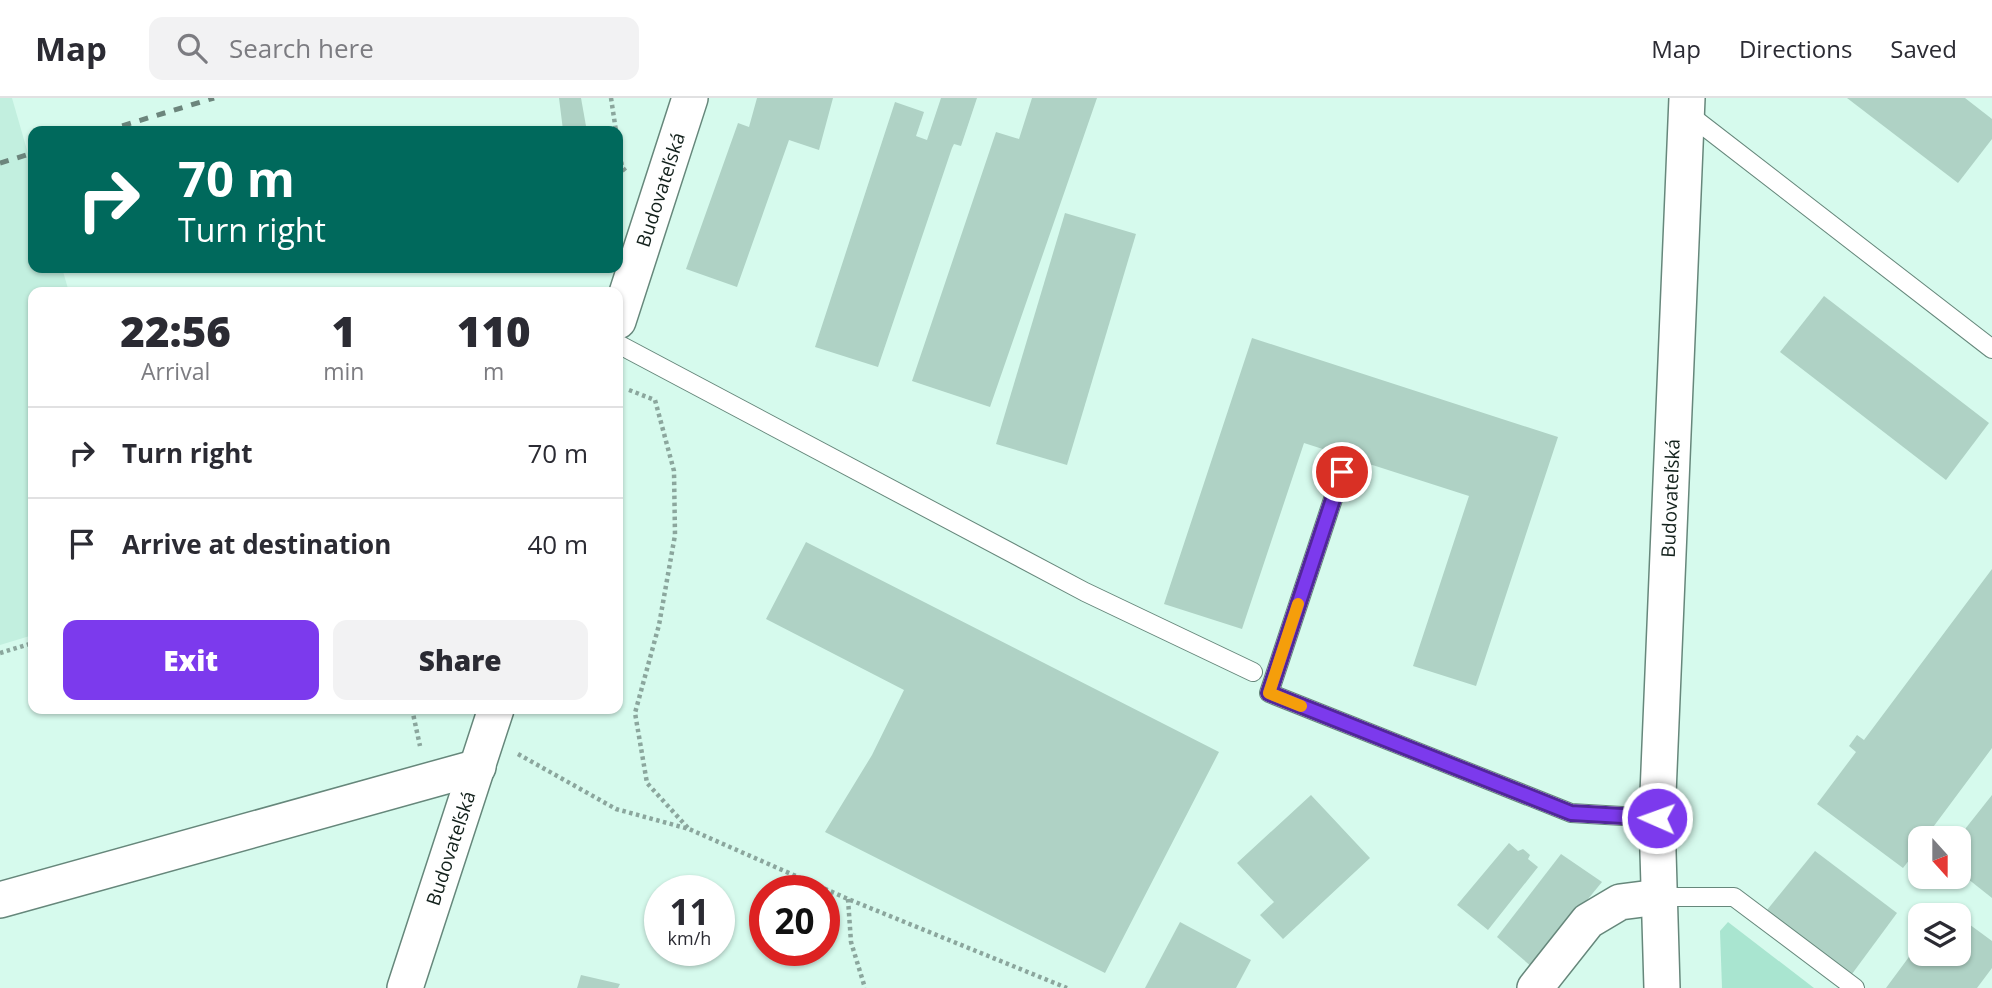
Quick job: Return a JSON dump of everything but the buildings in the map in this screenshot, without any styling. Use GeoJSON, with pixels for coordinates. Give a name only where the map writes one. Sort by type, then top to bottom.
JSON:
{"type":"FeatureCollection","features":[{"type":"Feature","properties":{"kind":"street","name":"Budovateľská"},"geometry":{"type":"LineString","coordinates":[[623,306],[690,98]]}},
{"type":"Feature","properties":{"kind":"street","name":"Budovateľská"},"geometry":{"type":"LineString","coordinates":[[1662,988],[1657,818],[1687,105]]}},
{"type":"Feature","properties":{"kind":"street","name":"Budovateľská"},"geometry":{"type":"LineString","coordinates":[[405,988],[494,714]]}},
{"type":"Feature","properties":{"kind":"street"},"geometry":{"type":"LineString","coordinates":[[0,900],[478,767]]}},
{"type":"Feature","properties":{"kind":"street"},"geometry":{"type":"LineString","coordinates":[[1535,988],[1588,921],[1620,902],[1659,897]]}},
{"type":"Feature","properties":{"kind":"lane"},"geometry":{"type":"LineString","coordinates":[[1687,105],[1992,349]]}},
{"type":"Feature","properties":{"kind":"lane"},"geometry":{"type":"LineString","coordinates":[[623,347],[1085,592],[1253,672]]}},
{"type":"Feature","properties":{"kind":"lane"},"geometry":{"type":"LineString","coordinates":[[1342,472],[1269,693],[1571,813],[1657,818]]}},
{"type":"Feature","properties":{"kind":"lane"},"geometry":{"type":"LineString","coordinates":[[1659,897],[1734,897],[1855,988]]}},
{"type":"Feature","properties":{"kind":"path"},"geometry":{"type":"LineString","coordinates":[[611,98],[615,126]]}},
{"type":"Feature","properties":{"kind":"path"},"geometry":{"type":"LineString","coordinates":[[629,390],[655,400],[674,471],[675,535],[659,625],[635,713],[647,783],[688,829]]}},
{"type":"Feature","properties":{"kind":"path"},"geometry":{"type":"LineString","coordinates":[[0,653],[28,645]]}},
{"type":"Feature","properties":{"kind":"path"},"geometry":{"type":"LineString","coordinates":[[517,753],[616,809],[688,829],[848,899],[1067,988]]}},
{"type":"Feature","properties":{"kind":"path"},"geometry":{"type":"LineString","coordinates":[[848,899],[851,942],[865,988]]}},
{"type":"Feature","properties":{"kind":"shaded area"},"geometry":{"type":"Polygon","coordinates":[[[0,98],[12,98],[28,154],[28,273],[63,273],[68,287],[28,287],[28,637],[0,645],[0,98]]]}},
{"type":"Feature","properties":{"kind":"shaded area"},"geometry":{"type":"Polygon","coordinates":[[[1728,922],[1814,988],[1722,988],[1720,931],[1728,922]]]}},
{"type":"Feature","properties":{"kind":"railway"},"geometry":{"type":"LineString","coordinates":[[122,126],[214,98]]}},
{"type":"Feature","properties":{"kind":"railway"},"geometry":{"type":"LineString","coordinates":[[0,163],[28,155]]}},
{"type":"Feature","properties":{"kind":"slow traffic"},"geometry":{"type":"LineString","coordinates":[[1298,604],[1269,693],[1301,706]]}},
{"type":"Feature","properties":{"kind":"route"},"geometry":{"type":"LineString","coordinates":[[1342,472],[1269,693],[1571,813],[1657,818]]}}]}
